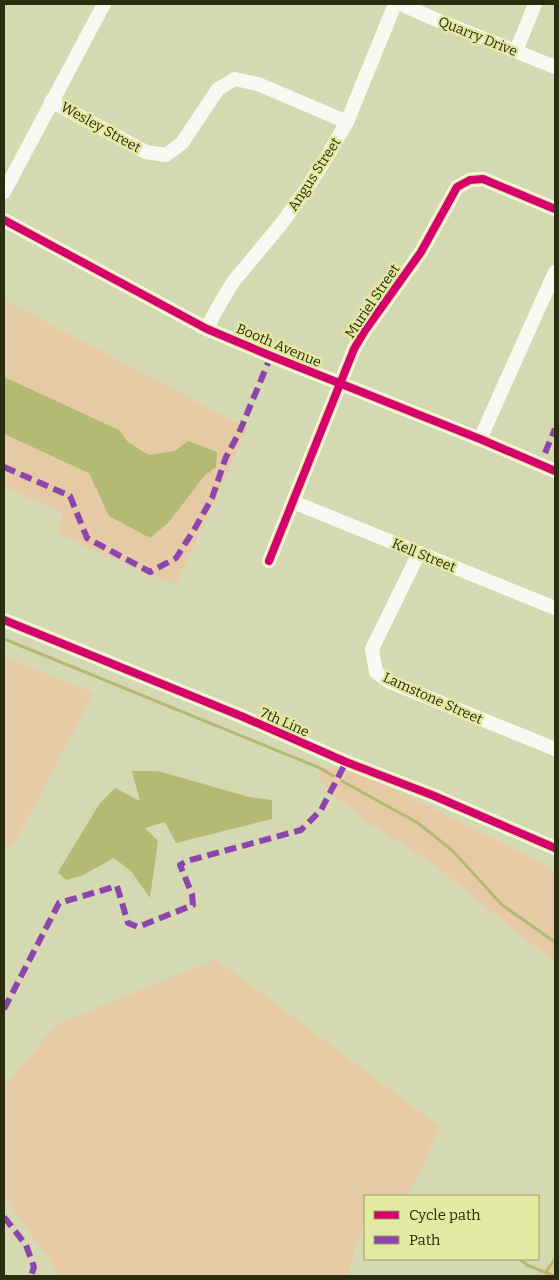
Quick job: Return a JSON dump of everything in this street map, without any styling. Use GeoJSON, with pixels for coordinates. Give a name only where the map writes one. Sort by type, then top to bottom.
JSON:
{"type":"FeatureCollection","features":[{"type":"Feature","properties":{"kind":"street"},"geometry":{"type":"LineString","coordinates":[[4,192],[104,4]]}},
{"type":"Feature","properties":{"kind":"street","name":"Angus Street"},"geometry":{"type":"LineString","coordinates":[[207,328],[233,282],[282,223],[309,185],[347,122],[395,4]]}},
{"type":"Feature","properties":{"kind":"street","name":"Quarry Drive"},"geometry":{"type":"LineString","coordinates":[[401,4],[555,67]]}},
{"type":"Feature","properties":{"kind":"street"},"geometry":{"type":"LineString","coordinates":[[516,51],[536,4]]}},
{"type":"Feature","properties":{"kind":"street","name":"Wesley Street"},"geometry":{"type":"LineString","coordinates":[[52,101],[146,152],[166,155],[182,143],[218,89],[235,79],[258,84],[347,122]]}},
{"type":"Feature","properties":{"kind":"street","name":"Muriel Street"},"geometry":{"type":"LineString","coordinates":[[269,561],[354,349],[420,252],[457,187],[470,180],[483,179],[555,209]]}},
{"type":"Feature","properties":{"kind":"street","name":"Booth Avenue"},"geometry":{"type":"LineString","coordinates":[[4,220],[207,328],[555,471]]}},
{"type":"Feature","properties":{"kind":"street"},"geometry":{"type":"LineString","coordinates":[[480,439],[555,272]]}},
{"type":"Feature","properties":{"kind":"street","name":"Kell Street"},"geometry":{"type":"LineString","coordinates":[[293,502],[555,608]]}},
{"type":"Feature","properties":{"kind":"street","name":"Lamstone Street"},"geometry":{"type":"LineString","coordinates":[[419,553],[372,649],[376,672],[390,682],[555,749]]}},
{"type":"Feature","properties":{"kind":"street","name":"7th Line"},"geometry":{"type":"LineString","coordinates":[[4,620],[241,716],[346,762],[432,795],[555,848]]}},
{"type":"Feature","properties":{"kind":"shaded area"},"geometry":{"type":"Polygon","coordinates":[[[4,300],[247,428],[176,585],[58,534],[63,513],[4,487],[4,300]]]}},
{"type":"Feature","properties":{"kind":"shaded area"},"geometry":{"type":"Polygon","coordinates":[[[4,377],[119,430],[128,442],[149,455],[175,451],[188,441],[217,452],[216,467],[205,475],[168,523],[150,538],[109,516],[89,473],[4,434],[4,377]]]}},
{"type":"Feature","properties":{"kind":"shaded area"},"geometry":{"type":"Polygon","coordinates":[[[4,657],[94,693],[12,848],[4,846],[4,657]]]}},
{"type":"Feature","properties":{"kind":"shaded area"},"geometry":{"type":"Polygon","coordinates":[[[320,768],[337,768],[369,776],[555,869],[555,963],[428,860],[367,822],[334,795],[319,779],[320,768]]]}},
{"type":"Feature","properties":{"kind":"shaded area"},"geometry":{"type":"Polygon","coordinates":[[[132,771],[158,771],[249,797],[272,800],[272,819],[176,843],[165,822],[145,828],[158,841],[150,898],[131,871],[114,858],[81,876],[66,880],[58,872],[100,803],[115,788],[140,801],[132,771]]]}},
{"type":"Feature","properties":{"kind":"shaded area"},"geometry":{"type":"Polygon","coordinates":[[[215,959],[441,1127],[408,1195],[364,1195],[364,1227],[362,1228],[347,1276],[56,1276],[58,1272],[4,1197],[4,1087],[56,1025],[215,959]]]}},
{"type":"Feature","properties":{"kind":"shaded area"},"geometry":{"type":"Polygon","coordinates":[[[555,1261],[555,1276],[533,1276],[555,1261]]]}},
{"type":"Feature","properties":{"kind":"waterway"},"geometry":{"type":"LineString","coordinates":[[4,639],[320,768],[333,776]]}},
{"type":"Feature","properties":{"kind":"waterway"},"geometry":{"type":"LineString","coordinates":[[342,781],[418,823],[453,851],[502,905],[555,942]]}},
{"type":"Feature","properties":{"kind":"waterway"},"geometry":{"type":"LineString","coordinates":[[546,1272],[555,1259]]}},
{"type":"Feature","properties":{"kind":"waterway"},"geometry":{"type":"LineString","coordinates":[[521,1260],[527,1265],[554,1276]]}},
{"type":"Feature","properties":{"kind":"marked path"},"geometry":{"type":"LineString","coordinates":[[4,467],[70,496],[87,538],[150,572],[176,558],[194,530],[212,498],[226,457],[239,433],[268,363]]}},
{"type":"Feature","properties":{"kind":"marked path"},"geometry":{"type":"LineString","coordinates":[[545,453],[555,429]]}},
{"type":"Feature","properties":{"kind":"marked path"},"geometry":{"type":"LineString","coordinates":[[4,1009],[59,903],[117,886],[128,923],[138,927],[193,905],[192,894],[180,865],[187,861],[301,830],[321,810],[346,762]]}},
{"type":"Feature","properties":{"kind":"marked path"},"geometry":{"type":"LineString","coordinates":[[4,1217],[26,1245],[34,1267],[31,1276]]}},
{"type":"Feature","properties":{"kind":"cycle path"},"geometry":{"type":"LineString","coordinates":[[269,561],[354,349],[421,252],[457,187],[470,180],[483,179],[555,209]]}},
{"type":"Feature","properties":{"kind":"cycle path"},"geometry":{"type":"LineString","coordinates":[[4,220],[207,329],[555,471]]}},
{"type":"Feature","properties":{"kind":"cycle path"},"geometry":{"type":"LineString","coordinates":[[4,620],[241,716],[346,762],[432,795],[555,848]]}}]}
